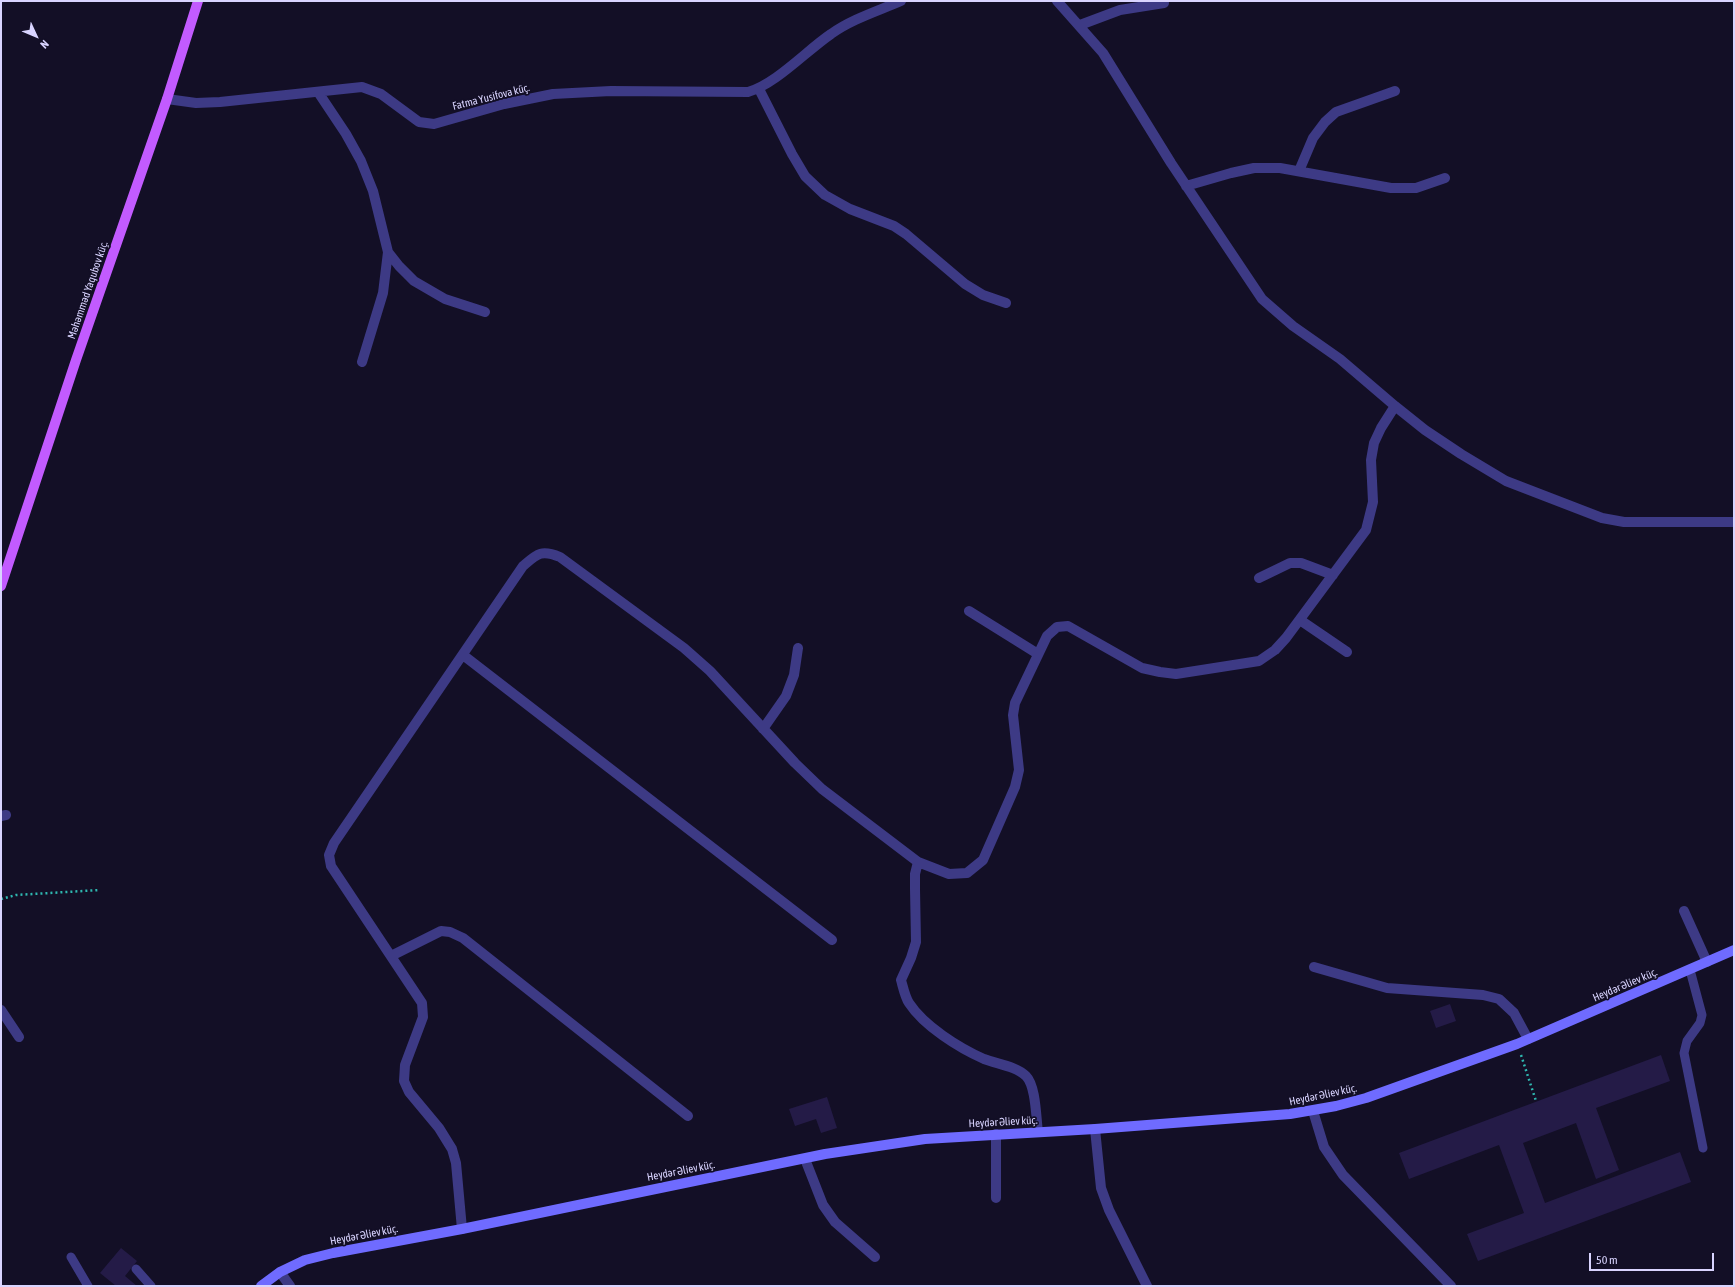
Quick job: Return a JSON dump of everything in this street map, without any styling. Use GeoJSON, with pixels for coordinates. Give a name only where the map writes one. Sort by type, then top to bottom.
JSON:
{"type":"FeatureCollection","features":[{"type":"Feature","properties":{"kind":"main road","name":"Məhəmməd Yaqubov küç."},"geometry":{"type":"LineString","coordinates":[[1,586],[76,360],[167,99],[198,1]]}},
{"type":"Feature","properties":{"kind":"main road","name":"Heydər Əliev küç."},"geometry":{"type":"LineString","coordinates":[[261,1286],[280,1272],[305,1260],[333,1253],[805,1158],[924,1138],[1095,1129],[1313,1112],[1366,1098],[1517,1044],[1734,950]]}},
{"type":"Feature","properties":{"kind":"street","name":"Fatma Yusifova küç."},"geometry":{"type":"LineString","coordinates":[[167,99],[196,103],[220,102],[362,87],[381,94],[419,122],[434,124],[504,104],[553,94],[611,91],[748,92],[759,88],[833,32],[901,1]]}},
{"type":"Feature","properties":{"kind":"street"},"geometry":{"type":"LineString","coordinates":[[1057,1],[1080,25],[1103,53],[1186,186],[1262,299],[1293,326],[1340,359],[1425,430],[1506,481],[1602,518],[1624,522],[1734,522]]}},
{"type":"Feature","properties":{"kind":"street"},"geometry":{"type":"LineString","coordinates":[[1080,25],[1120,10],[1164,3]]}},
{"type":"Feature","properties":{"kind":"street"},"geometry":{"type":"LineString","coordinates":[[759,88],[792,154],[805,176],[825,195],[850,209],[894,226],[906,234],[965,284],[983,295],[1006,303]]}},
{"type":"Feature","properties":{"kind":"street"},"geometry":{"type":"LineString","coordinates":[[1299,171],[1313,138],[1325,122],[1336,112],[1395,90]]}},
{"type":"Feature","properties":{"kind":"street"},"geometry":{"type":"LineString","coordinates":[[318,92],[362,161],[373,191],[388,252],[383,293],[362,362]]}},
{"type":"Feature","properties":{"kind":"street"},"geometry":{"type":"LineString","coordinates":[[1186,186],[1254,168],[1280,168],[1391,188],[1416,188],[1445,178]]}},
{"type":"Feature","properties":{"kind":"street"},"geometry":{"type":"LineString","coordinates":[[388,252],[414,281],[445,299],[485,312]]}},
{"type":"Feature","properties":{"kind":"street"},"geometry":{"type":"LineString","coordinates":[[462,1228],[456,1163],[452,1149],[439,1128],[410,1092],[404,1081],[406,1065],[423,1017],[422,1003],[331,866],[328,855],[334,843],[523,566],[537,553],[549,552],[560,557],[684,648],[710,671],[795,763],[822,789],[918,862],[949,874],[967,873],[983,860],[1015,787],[1019,770],[1013,715],[1015,703],[1047,636],[1056,627],[1068,626],[1142,668],[1176,674],[1259,661],[1275,650],[1300,620],[1366,530],[1373,502],[1371,460],[1374,443],[1381,428],[1395,406]]}},
{"type":"Feature","properties":{"kind":"street"},"geometry":{"type":"LineString","coordinates":[[1259,578],[1290,563],[1301,563],[1333,575]]}},
{"type":"Feature","properties":{"kind":"street"},"geometry":{"type":"LineString","coordinates":[[969,612],[1038,654]]}},
{"type":"Feature","properties":{"kind":"street"},"geometry":{"type":"LineString","coordinates":[[1300,620],[1347,652]]}},
{"type":"Feature","properties":{"kind":"street"},"geometry":{"type":"LineString","coordinates":[[763,729],[786,696],[794,675],[798,648]]}},
{"type":"Feature","properties":{"kind":"street"},"geometry":{"type":"LineString","coordinates":[[463,655],[832,940]]}},
{"type":"Feature","properties":{"kind":"street"},"geometry":{"type":"LineString","coordinates":[[918,862],[915,874],[916,942],[911,958],[901,980],[908,1002],[920,1017],[940,1034],[982,1058],[1017,1070],[1026,1076],[1031,1085],[1038,1132]]}},
{"type":"Feature","properties":{"kind":"street"},"geometry":{"type":"LineString","coordinates":[[1684,911],[1708,962]]}},
{"type":"Feature","properties":{"kind":"street"},"geometry":{"type":"LineString","coordinates":[[391,956],[441,931],[450,932],[463,938],[688,1116]]}},
{"type":"Feature","properties":{"kind":"street"},"geometry":{"type":"LineString","coordinates":[[1314,967],[1387,988],[1483,995],[1499,999],[1514,1013],[1528,1039]]}},
{"type":"Feature","properties":{"kind":"street"},"geometry":{"type":"LineString","coordinates":[[1,1010],[19,1037]]}},
{"type":"Feature","properties":{"kind":"street"},"geometry":{"type":"LineString","coordinates":[[1313,1112],[1324,1147],[1343,1175],[1452,1286]]}},
{"type":"Feature","properties":{"kind":"street"},"geometry":{"type":"LineString","coordinates":[[1095,1129],[1102,1188],[1108,1210],[1147,1286]]}},
{"type":"Feature","properties":{"kind":"street"},"geometry":{"type":"LineString","coordinates":[[996,1134],[996,1198]]}},
{"type":"Feature","properties":{"kind":"street"},"geometry":{"type":"LineString","coordinates":[[805,1158],[823,1205],[835,1222],[875,1257]]}},
{"type":"Feature","properties":{"kind":"street"},"geometry":{"type":"LineString","coordinates":[[280,1272],[290,1286]]}},
{"type":"Feature","properties":{"kind":"lane"},"geometry":{"type":"LineString","coordinates":[[1690,970],[1702,1014],[1700,1023],[1687,1041],[1684,1054],[1703,1148]]}},
{"type":"Feature","properties":{"kind":"lane"},"geometry":{"type":"LineString","coordinates":[[71,1257],[88,1286]]}},
{"type":"Feature","properties":{"kind":"lane"},"geometry":{"type":"LineString","coordinates":[[136,1269],[151,1286]]}},
{"type":"Feature","properties":{"kind":"path"},"geometry":{"type":"LineString","coordinates":[[1,899],[16,895],[100,890]]}},
{"type":"Feature","properties":{"kind":"path"},"geometry":{"type":"LineString","coordinates":[[1517,1044],[1536,1101]]}},
{"type":"Feature","properties":{"kind":"building"},"geometry":{"type":"Polygon","coordinates":[[[1450,1004],[1456,1021],[1436,1028],[1430,1011],[1450,1004]]]}},
{"type":"Feature","properties":{"kind":"building"},"geometry":{"type":"Polygon","coordinates":[[[1661,1055],[1670,1081],[1596,1108],[1619,1170],[1596,1179],[1576,1123],[1523,1143],[1545,1203],[1680,1152],[1691,1182],[1478,1261],[1467,1234],[1524,1213],[1499,1145],[1409,1179],[1399,1153],[1661,1055]]]}},
{"type":"Feature","properties":{"kind":"building"},"geometry":{"type":"Polygon","coordinates":[[[827,1097],[837,1128],[821,1133],[816,1119],[795,1126],[789,1109],[827,1097]]]}},
{"type":"Feature","properties":{"kind":"building"},"geometry":{"type":"Polygon","coordinates":[[[121,1248],[137,1261],[125,1276],[137,1286],[116,1286],[100,1273],[121,1248]]]}}]}
